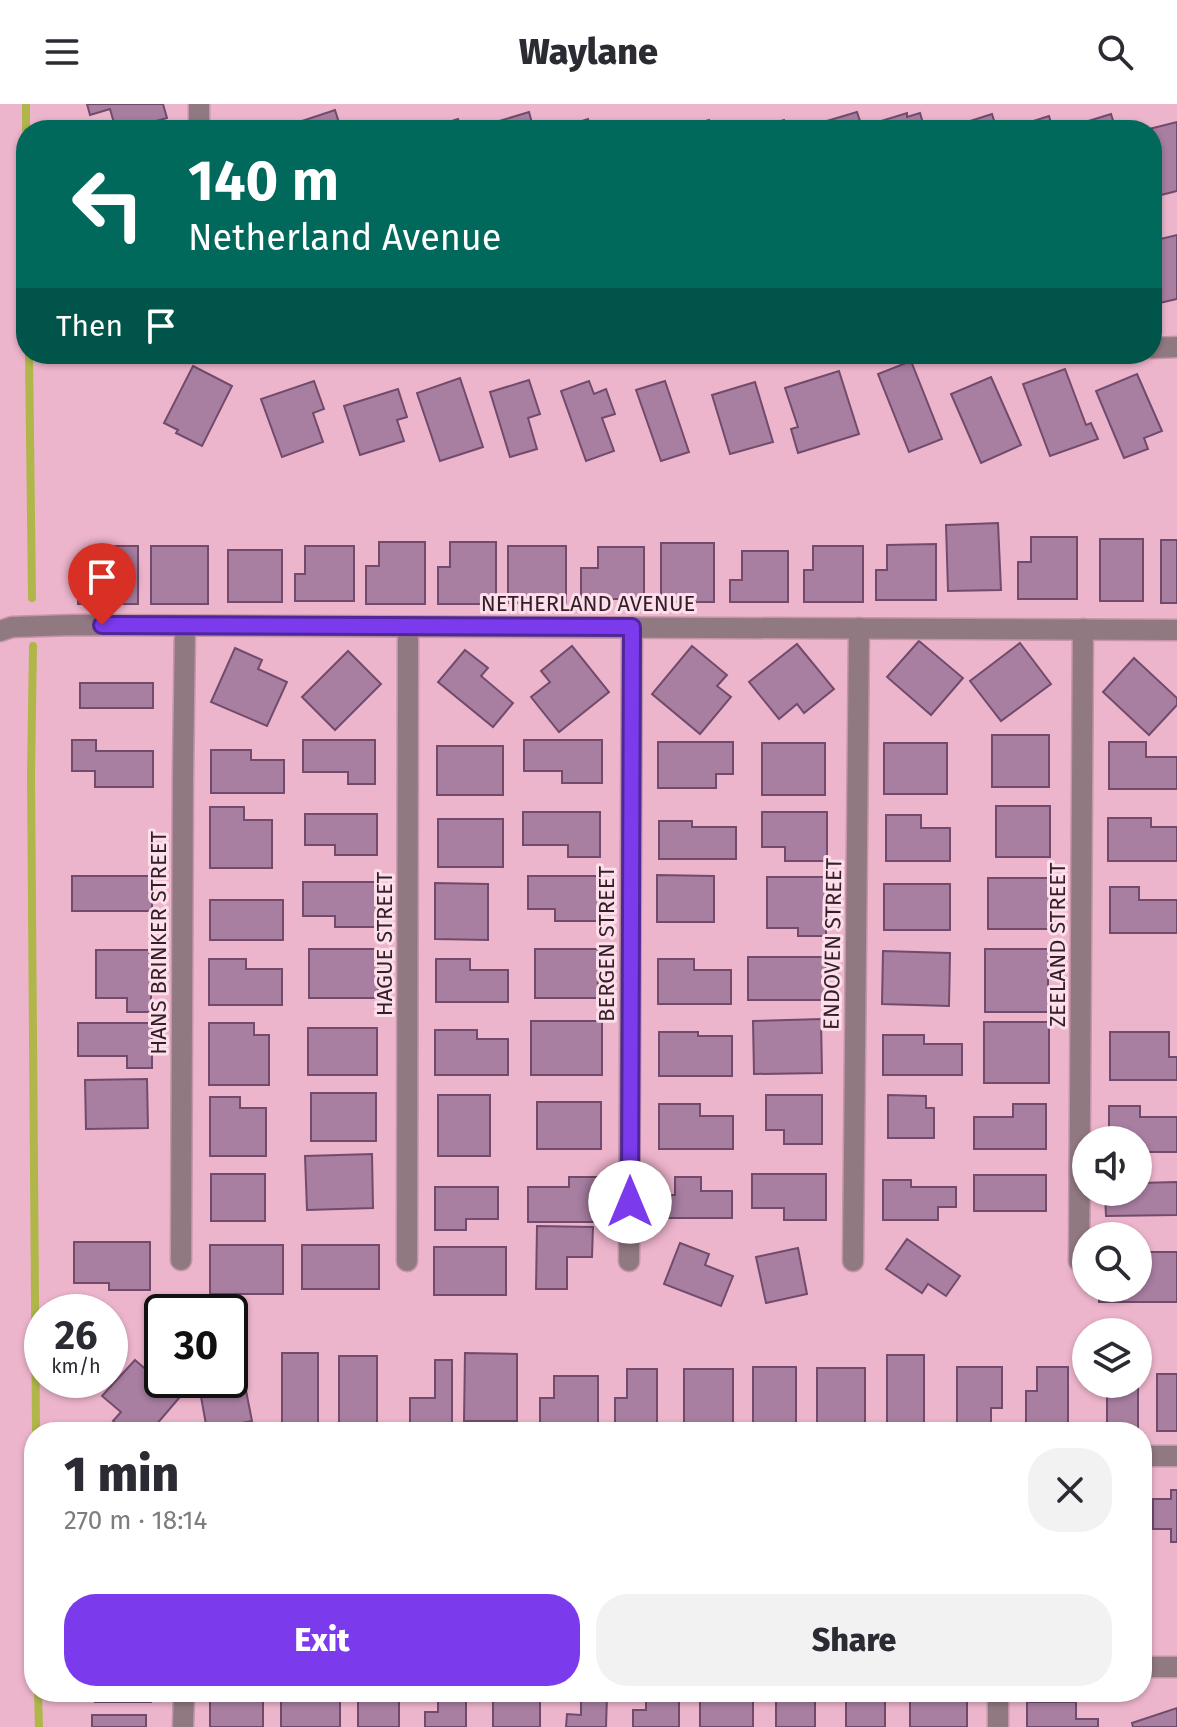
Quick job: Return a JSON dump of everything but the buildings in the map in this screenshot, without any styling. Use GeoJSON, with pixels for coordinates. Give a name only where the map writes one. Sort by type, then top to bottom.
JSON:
{"type":"FeatureCollection","features":[{"type":"Feature","properties":{"kind":"street","name":"NETHERLAND AVENUE"},"geometry":{"type":"LineString","coordinates":[[0,631],[12,627],[74,625],[1177,630]]}},
{"type":"Feature","properties":{"kind":"street","name":"HANS BRINKER STREET"},"geometry":{"type":"LineString","coordinates":[[181,1260],[185,627]]}},
{"type":"Feature","properties":{"kind":"street","name":"HAGUE STREET"},"geometry":{"type":"LineString","coordinates":[[407,1261],[408,627]]}},
{"type":"Feature","properties":{"kind":"street","name":"BERGEN STREET"},"geometry":{"type":"LineString","coordinates":[[629,1261],[632,627]]}},
{"type":"Feature","properties":{"kind":"street","name":"ENDOVEN STREET"},"geometry":{"type":"LineString","coordinates":[[853,1261],[859,628]]}},
{"type":"Feature","properties":{"kind":"street","name":"ZEELAND STREET"},"geometry":{"type":"LineString","coordinates":[[1079,1222],[1083,629]]}},
{"type":"Feature","properties":{"kind":"street"},"geometry":{"type":"LineString","coordinates":[[1152,1456],[1177,1456]]}},
{"type":"Feature","properties":{"kind":"street"},"geometry":{"type":"LineString","coordinates":[[1152,1667],[1177,1667]]}},
{"type":"Feature","properties":{"kind":"street"},"geometry":{"type":"LineString","coordinates":[[183,1727],[184,1702]]}},
{"type":"Feature","properties":{"kind":"street"},"geometry":{"type":"LineString","coordinates":[[998,1702],[998,1727]]}},
{"type":"Feature","properties":{"kind":"waterway"},"geometry":{"type":"LineString","coordinates":[[26,104],[26,120]]}},
{"type":"Feature","properties":{"kind":"waterway"},"geometry":{"type":"LineString","coordinates":[[29,364],[32,598]]}},
{"type":"Feature","properties":{"kind":"waterway"},"geometry":{"type":"LineString","coordinates":[[33,646],[31,775],[36,1422]]}},
{"type":"Feature","properties":{"kind":"waterway"},"geometry":{"type":"LineString","coordinates":[[38,1702],[39,1727]]}},
{"type":"Feature","properties":{"kind":"route"},"geometry":{"type":"LineString","coordinates":[[102,625],[632,627],[630,1202]]}}]}
